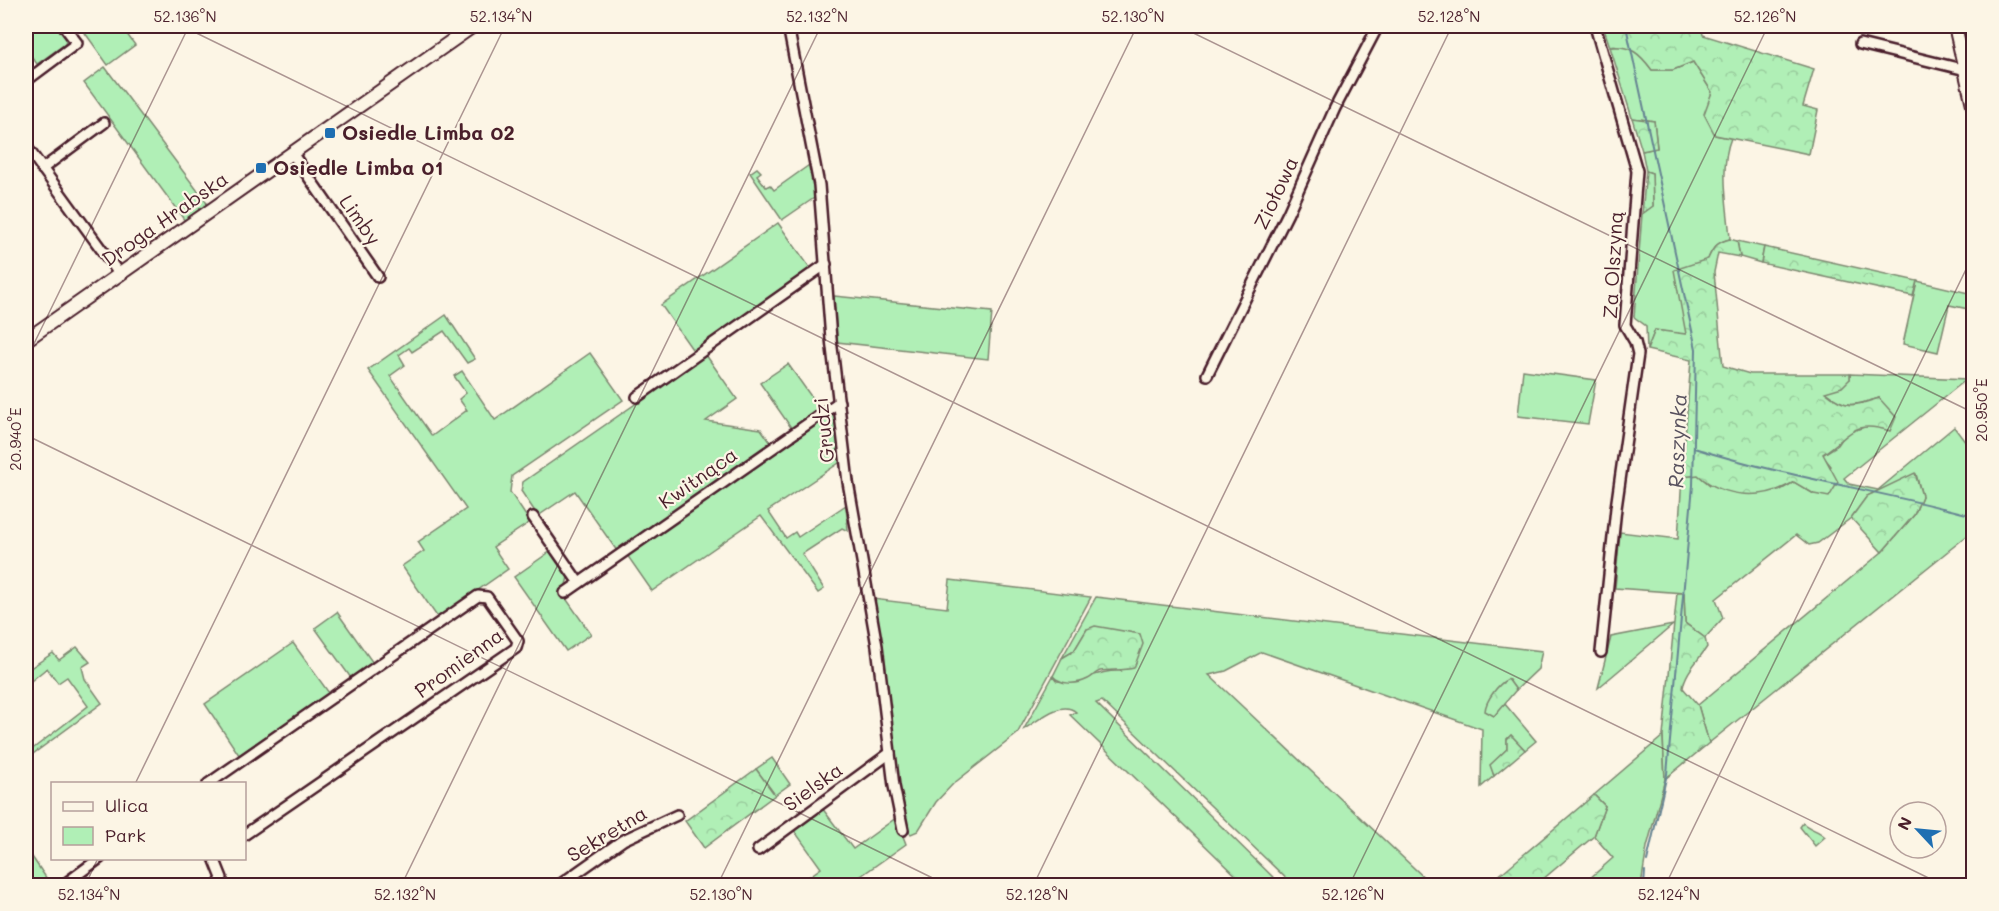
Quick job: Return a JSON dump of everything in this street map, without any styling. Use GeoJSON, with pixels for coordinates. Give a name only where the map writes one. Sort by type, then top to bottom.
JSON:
{"type":"FeatureCollection","features":[{"type":"Feature","properties":{"kind":"street"},"geometry":{"type":"LineString","coordinates":[[26,81],[77,43],[64,26]]}},
{"type":"Feature","properties":{"kind":"street","name":"Droga Hrabska"},"geometry":{"type":"LineString","coordinates":[[26,340],[473,26]]}},
{"type":"Feature","properties":{"kind":"street","name":"Grudzi"},"geometry":{"type":"LineString","coordinates":[[788,26],[819,184],[848,482],[877,646],[890,753],[903,830]]}},
{"type":"Feature","properties":{"kind":"street","name":"Ziołowa"},"geometry":{"type":"LineString","coordinates":[[1207,375],[1288,213],[1340,99],[1378,26]]}},
{"type":"Feature","properties":{"kind":"street","name":"Za Olszyną"},"geometry":{"type":"LineString","coordinates":[[1595,26],[1637,171],[1625,325],[1635,342],[1638,354],[1616,508],[1601,652]]}},
{"type":"Feature","properties":{"kind":"street"},"geometry":{"type":"LineString","coordinates":[[1955,26],[1969,71],[1974,109]]}},
{"type":"Feature","properties":{"kind":"street"},"geometry":{"type":"LineString","coordinates":[[1860,44],[1969,71]]}},
{"type":"Feature","properties":{"kind":"street"},"geometry":{"type":"LineString","coordinates":[[42,169],[104,123]]}},
{"type":"Feature","properties":{"kind":"street"},"geometry":{"type":"LineString","coordinates":[[26,146],[120,274]]}},
{"type":"Feature","properties":{"kind":"street","name":"Limby"},"geometry":{"type":"LineString","coordinates":[[292,153],[378,277]]}},
{"type":"Feature","properties":{"kind":"street"},"geometry":{"type":"LineString","coordinates":[[637,397],[826,264]]}},
{"type":"Feature","properties":{"kind":"street","name":"Kwitnąca"},"geometry":{"type":"LineString","coordinates":[[565,593],[839,402]]}},
{"type":"Feature","properties":{"kind":"street"},"geometry":{"type":"LineString","coordinates":[[533,517],[579,583]]}},
{"type":"Feature","properties":{"kind":"street","name":"Promienna"},"geometry":{"type":"LineString","coordinates":[[209,782],[478,596],[487,597],[518,641],[516,648],[246,834]]}},
{"type":"Feature","properties":{"kind":"street","name":"Sielska"},"geometry":{"type":"LineString","coordinates":[[758,850],[890,753]]}},
{"type":"Feature","properties":{"kind":"street","name":"Sekretna"},"geometry":{"type":"LineString","coordinates":[[558,885],[623,840],[676,815]]}},
{"type":"Feature","properties":{"kind":"street"},"geometry":{"type":"LineString","coordinates":[[62,885],[97,860]]}},
{"type":"Feature","properties":{"kind":"street"},"geometry":{"type":"LineString","coordinates":[[215,860],[222,878],[218,885]]}},
{"type":"Feature","properties":{"kind":"green space"},"geometry":{"type":"Polygon","coordinates":[[[26,26],[60,26],[58,28],[66,39],[65,44],[37,64],[26,49],[26,26]]]}},
{"type":"Feature","properties":{"kind":"green space"},"geometry":{"type":"Polygon","coordinates":[[[80,26],[121,26],[135,45],[108,65],[80,26]]]}},
{"type":"Feature","properties":{"kind":"green space"},"geometry":{"type":"Polygon","coordinates":[[[1603,26],[1701,26],[1703,35],[1814,69],[1803,106],[1818,110],[1809,154],[1715,135],[1704,114],[1712,92],[1693,62],[1673,70],[1652,70],[1643,59],[1629,49],[1610,47],[1603,26]]]}},
{"type":"Feature","properties":{"kind":"green space"},"geometry":{"type":"Polygon","coordinates":[[[1624,46],[1641,55],[1652,70],[1673,70],[1693,62],[1712,92],[1715,135],[1731,138],[1727,150],[1725,175],[1730,239],[1719,243],[1708,259],[1686,335],[1655,330],[1647,350],[1646,326],[1634,317],[1642,214],[1653,206],[1652,173],[1646,171],[1642,151],[1657,148],[1654,121],[1632,118],[1610,47],[1624,46]]]}},
{"type":"Feature","properties":{"kind":"green space"},"geometry":{"type":"Polygon","coordinates":[[[105,67],[209,206],[185,221],[84,83],[105,67]]]}},
{"type":"Feature","properties":{"kind":"green space"},"geometry":{"type":"Polygon","coordinates":[[[1632,118],[1654,121],[1657,148],[1642,151],[1632,118]]]}},
{"type":"Feature","properties":{"kind":"green space"},"geometry":{"type":"Polygon","coordinates":[[[812,163],[817,196],[782,220],[750,173],[757,168],[761,172],[757,175],[766,187],[770,185],[774,190],[812,163]]]}},
{"type":"Feature","properties":{"kind":"green space"},"geometry":{"type":"Polygon","coordinates":[[[1646,171],[1652,173],[1653,206],[1642,214],[1646,171]]]}},
{"type":"Feature","properties":{"kind":"green space"},"geometry":{"type":"Polygon","coordinates":[[[778,223],[811,269],[694,352],[661,305],[778,223]]]}},
{"type":"Feature","properties":{"kind":"green space"},"geometry":{"type":"Polygon","coordinates":[[[1730,239],[1737,241],[1740,257],[1718,253],[1714,272],[1723,366],[1750,374],[1850,374],[1850,379],[1842,387],[1825,392],[1839,402],[1851,405],[1879,398],[1896,417],[1890,431],[1859,428],[1823,454],[1838,482],[1829,497],[1814,494],[1794,482],[1770,492],[1745,494],[1720,489],[1698,475],[1682,477],[1691,360],[1647,350],[1655,330],[1686,334],[1674,270],[1708,259],[1716,246],[1730,239]]]}},
{"type":"Feature","properties":{"kind":"green space"},"geometry":{"type":"Polygon","coordinates":[[[1737,241],[1764,247],[1761,263],[1740,257],[1737,241]]]}},
{"type":"Feature","properties":{"kind":"green space"},"geometry":{"type":"Polygon","coordinates":[[[1764,247],[1917,281],[1913,296],[1761,263],[1764,247]]]}},
{"type":"Feature","properties":{"kind":"green space"},"geometry":{"type":"Polygon","coordinates":[[[1917,281],[1973,294],[1973,310],[1949,305],[1938,352],[1903,344],[1917,281]]]}},
{"type":"Feature","properties":{"kind":"green space"},"geometry":{"type":"Polygon","coordinates":[[[834,296],[992,312],[988,359],[837,342],[834,296]]]}},
{"type":"Feature","properties":{"kind":"green space"},"geometry":{"type":"Polygon","coordinates":[[[446,315],[475,359],[467,363],[444,331],[412,352],[409,348],[399,355],[405,365],[390,376],[432,436],[467,410],[459,399],[466,393],[454,376],[462,371],[495,420],[590,353],[623,400],[512,476],[510,492],[530,522],[493,547],[508,569],[438,618],[402,566],[424,551],[418,542],[466,509],[368,370],[446,315]]]}},
{"type":"Feature","properties":{"kind":"green space"},"geometry":{"type":"Polygon","coordinates":[[[706,355],[737,399],[706,421],[761,429],[771,443],[617,551],[575,491],[538,516],[521,491],[523,482],[706,355]]]}},
{"type":"Feature","properties":{"kind":"green space"},"geometry":{"type":"Polygon","coordinates":[[[788,364],[820,409],[792,429],[760,383],[788,364]]]}},
{"type":"Feature","properties":{"kind":"green space"},"geometry":{"type":"Polygon","coordinates":[[[1523,370],[1596,380],[1588,424],[1518,416],[1523,370]]]}},
{"type":"Feature","properties":{"kind":"green space"},"geometry":{"type":"Polygon","coordinates":[[[1850,374],[1967,379],[1844,478],[1849,484],[1878,490],[1954,427],[1969,447],[1973,444],[1973,531],[1709,743],[1698,705],[1882,552],[1914,515],[1922,496],[1916,474],[1867,496],[1851,518],[1818,543],[1809,545],[1796,535],[1716,599],[1723,618],[1705,638],[1685,623],[1684,593],[1615,588],[1620,532],[1678,539],[1682,477],[1698,475],[1710,485],[1779,491],[1794,482],[1814,494],[1831,466],[1822,455],[1838,445],[1846,433],[1871,425],[1879,398],[1851,404],[1839,401],[1825,392],[1850,379],[1850,374]]]}},
{"type":"Feature","properties":{"kind":"green space"},"geometry":{"type":"Polygon","coordinates":[[[832,411],[837,414],[842,461],[768,511],[786,538],[795,532],[798,537],[846,505],[848,531],[842,528],[802,554],[824,589],[818,593],[761,516],[652,591],[627,555],[832,411]]]}},
{"type":"Feature","properties":{"kind":"green space"},"geometry":{"type":"Polygon","coordinates":[[[1915,473],[1922,496],[1914,515],[1882,552],[1851,518],[1867,496],[1915,473]]]}},
{"type":"Feature","properties":{"kind":"green space"},"geometry":{"type":"Polygon","coordinates":[[[551,551],[568,577],[566,585],[560,590],[591,634],[566,651],[514,577],[551,551]]]}},
{"type":"Feature","properties":{"kind":"green space"},"geometry":{"type":"Polygon","coordinates":[[[950,580],[1091,597],[1017,734],[953,784],[936,802],[918,831],[911,834],[904,828],[895,777],[873,599],[947,608],[950,580]]]}},
{"type":"Feature","properties":{"kind":"green space"},"geometry":{"type":"Polygon","coordinates":[[[1677,593],[1684,593],[1685,623],[1705,638],[1707,647],[1689,672],[1683,688],[1698,705],[1709,743],[1665,779],[1663,736],[1677,593]]]}},
{"type":"Feature","properties":{"kind":"green space"},"geometry":{"type":"Polygon","coordinates":[[[1096,597],[1542,651],[1538,669],[1516,690],[1508,679],[1494,716],[1504,703],[1536,741],[1525,750],[1511,735],[1507,739],[1507,749],[1491,765],[1494,776],[1481,787],[1482,729],[1262,652],[1226,671],[1209,675],[1432,885],[1293,885],[1102,701],[1096,703],[1281,885],[1246,885],[1070,715],[1076,712],[1064,708],[1057,710],[1024,729],[1053,676],[1057,681],[1076,681],[1111,671],[1121,671],[1087,629],[1074,651],[1062,658],[1096,597]]]}},
{"type":"Feature","properties":{"kind":"green space"},"geometry":{"type":"Polygon","coordinates":[[[337,612],[373,663],[351,678],[315,628],[337,612]]]}},
{"type":"Feature","properties":{"kind":"green space"},"geometry":{"type":"Polygon","coordinates":[[[1673,625],[1598,688],[1611,637],[1673,625]]]}},
{"type":"Feature","properties":{"kind":"green space"},"geometry":{"type":"Polygon","coordinates":[[[1095,626],[1140,634],[1143,644],[1134,668],[1100,671],[1084,681],[1074,683],[1056,679],[1053,676],[1062,658],[1074,651],[1087,629],[1095,626]]]}},
{"type":"Feature","properties":{"kind":"green space"},"geometry":{"type":"Polygon","coordinates":[[[293,643],[329,693],[239,755],[205,704],[293,643]]]}},
{"type":"Feature","properties":{"kind":"green space"},"geometry":{"type":"Polygon","coordinates":[[[77,647],[90,662],[82,667],[85,679],[102,703],[26,759],[26,754],[88,706],[67,677],[58,683],[47,668],[26,685],[26,671],[53,653],[59,660],[77,647]]]}},
{"type":"Feature","properties":{"kind":"green space"},"geometry":{"type":"Polygon","coordinates":[[[1508,679],[1516,690],[1494,716],[1485,711],[1486,707],[1493,693],[1508,679]]]}},
{"type":"Feature","properties":{"kind":"green space"},"geometry":{"type":"Polygon","coordinates":[[[1511,735],[1525,750],[1494,776],[1490,765],[1507,749],[1507,739],[1511,735]]]}},
{"type":"Feature","properties":{"kind":"green space"},"geometry":{"type":"Polygon","coordinates":[[[1663,736],[1665,779],[1647,847],[1641,885],[1581,886],[1613,858],[1594,836],[1605,806],[1594,795],[1663,736]]]}},
{"type":"Feature","properties":{"kind":"green space"},"geometry":{"type":"Polygon","coordinates":[[[772,758],[790,784],[775,795],[756,769],[772,758]]]}},
{"type":"Feature","properties":{"kind":"green space"},"geometry":{"type":"Polygon","coordinates":[[[756,769],[775,795],[704,848],[685,821],[756,769]]]}},
{"type":"Feature","properties":{"kind":"green space"},"geometry":{"type":"Polygon","coordinates":[[[1594,795],[1605,806],[1594,836],[1536,885],[1490,885],[1490,883],[1594,795]]]}},
{"type":"Feature","properties":{"kind":"green space"},"geometry":{"type":"Polygon","coordinates":[[[822,808],[853,849],[896,818],[906,844],[848,885],[797,885],[821,868],[793,829],[822,808]]]}},
{"type":"Feature","properties":{"kind":"green space"},"geometry":{"type":"Polygon","coordinates":[[[1803,823],[1825,837],[1815,846],[1800,827],[1803,823]]]}},
{"type":"Feature","properties":{"kind":"green space"},"geometry":{"type":"Polygon","coordinates":[[[26,848],[51,885],[26,885],[26,848]]]}},
{"type":"Feature","properties":{"kind":"waterway","name":"Raszynka"},"geometry":{"type":"LineString","coordinates":[[1626,26],[1696,349],[1693,485],[1667,774],[1647,861]]}},
{"type":"Feature","properties":{"kind":"waterway"},"geometry":{"type":"LineString","coordinates":[[1694,448],[1798,476],[1974,516]]}},
{"type":"Feature","properties":{"kind":"waterway","name":"Raszynka"},"geometry":{"type":"LineString","coordinates":[[1644,886],[1645,871]]}},
{"type":"Feature","properties":{"kind":"place","name":"Osiedle Limba 02"},"geometry":{"type":"Point","coordinates":[330,133]}},
{"type":"Feature","properties":{"kind":"place","name":"Osiedle Limba 01"},"geometry":{"type":"Point","coordinates":[261,168]}}]}
